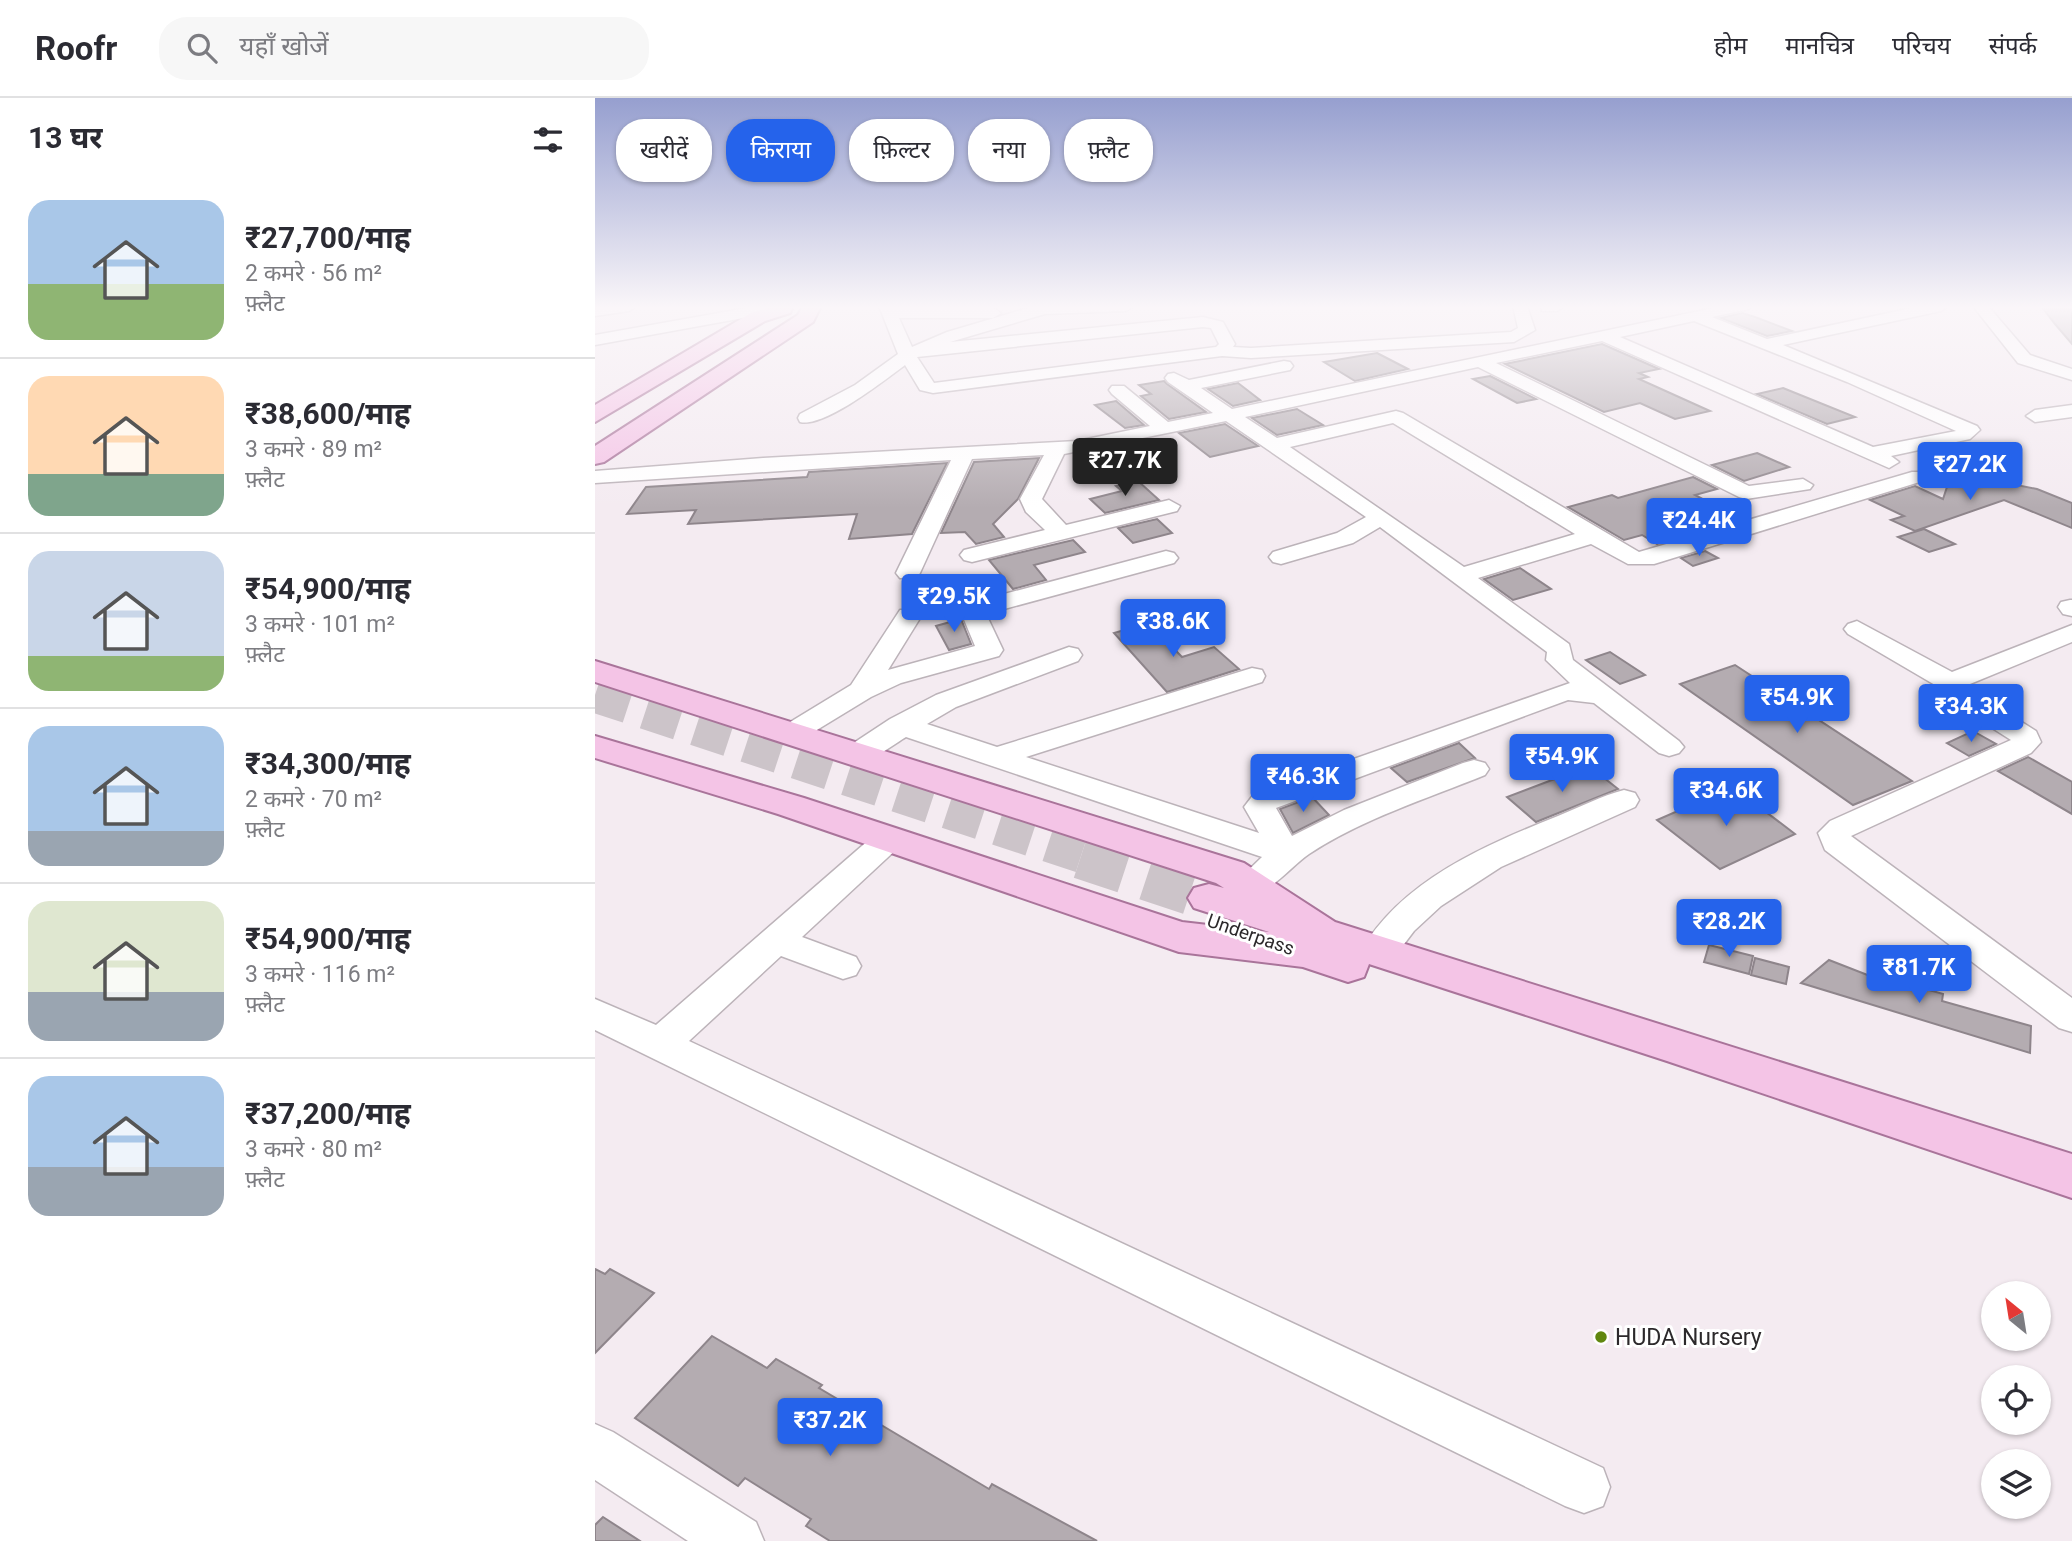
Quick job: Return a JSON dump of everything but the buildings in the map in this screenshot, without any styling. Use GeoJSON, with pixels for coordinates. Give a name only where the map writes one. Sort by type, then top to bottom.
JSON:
{"type":"FeatureCollection","features":[{"type":"Feature","properties":{"kind":"main road"},"geometry":{"type":"LineString","coordinates":[[595,415],[664,373]]}},
{"type":"Feature","properties":{"kind":"main road"},"geometry":{"type":"LineString","coordinates":[[595,426],[683,373]]}},
{"type":"Feature","properties":{"kind":"main road"},"geometry":{"type":"LineString","coordinates":[[595,443],[697,373]]}},
{"type":"Feature","properties":{"kind":"main road"},"geometry":{"type":"LineString","coordinates":[[595,457],[722,373]]}},
{"type":"Feature","properties":{"kind":"main road"},"geometry":{"type":"LineString","coordinates":[[595,671],[1230,873],[1249,885],[1313,943],[2072,1203]]}},
{"type":"Feature","properties":{"kind":"main road"},"geometry":{"type":"LineString","coordinates":[[595,747],[791,806],[1179,936],[1313,943],[1379,951],[2072,1176]]}},
{"type":"Feature","properties":{"kind":"main road","name":"Underpass"},"geometry":{"type":"LineString","coordinates":[[1202,907],[1313,943]]}},
{"type":"Feature","properties":{"kind":"street"},"geometry":{"type":"LineString","coordinates":[[807,418],[884,373]]}},
{"type":"Feature","properties":{"kind":"street"},"geometry":{"type":"LineString","coordinates":[[922,373],[926,386],[943,388],[1054,373]]}},
{"type":"Feature","properties":{"kind":"street"},"geometry":{"type":"LineString","coordinates":[[1236,373],[1180,382],[1381,517],[1557,647],[1561,653],[1561,663],[1669,747]]}},
{"type":"Feature","properties":{"kind":"street"},"geometry":{"type":"LineString","coordinates":[[1336,373],[1358,387]]}},
{"type":"Feature","properties":{"kind":"street"},"geometry":{"type":"LineString","coordinates":[[1386,373],[1396,379]]}},
{"type":"Feature","properties":{"kind":"street"},"geometry":{"type":"LineString","coordinates":[[595,477],[1056,450],[1424,373]]}},
{"type":"Feature","properties":{"kind":"street"},"geometry":{"type":"LineString","coordinates":[[1503,373],[1745,493],[1803,485]]}},
{"type":"Feature","properties":{"kind":"street"},"geometry":{"type":"LineString","coordinates":[[1274,445],[1397,417],[1630,557],[1654,557],[1919,476],[1688,373]]}},
{"type":"Feature","properties":{"kind":"street"},"geometry":{"type":"LineString","coordinates":[[1841,373],[1970,430],[1963,435],[1870,454]]}},
{"type":"Feature","properties":{"kind":"street"},"geometry":{"type":"LineString","coordinates":[[1118,390],[1164,428]]}},
{"type":"Feature","properties":{"kind":"street"},"geometry":{"type":"LineString","coordinates":[[2035,416],[2072,411]]}},
{"type":"Feature","properties":{"kind":"street"},"geometry":{"type":"LineString","coordinates":[[1056,450],[1031,499],[1034,507],[1061,533]]}},
{"type":"Feature","properties":{"kind":"street"},"geometry":{"type":"LineString","coordinates":[[908,573],[964,454]]}},
{"type":"Feature","properties":{"kind":"street"},"geometry":{"type":"LineString","coordinates":[[972,555],[1169,506]]}},
{"type":"Feature","properties":{"kind":"street"},"geometry":{"type":"LineString","coordinates":[[1282,557],[1345,538],[1381,517]]}},
{"type":"Feature","properties":{"kind":"street"},"geometry":{"type":"LineString","coordinates":[[1460,576],[1593,536]]}},
{"type":"Feature","properties":{"kind":"street"},"geometry":{"type":"LineString","coordinates":[[792,733],[861,691],[919,667],[990,650],[972,610],[1166,558]]}},
{"type":"Feature","properties":{"kind":"street"},"geometry":{"type":"LineString","coordinates":[[861,691],[909,615]]}},
{"type":"Feature","properties":{"kind":"street"},"geometry":{"type":"LineString","coordinates":[[1950,682],[2070,624]]}},
{"type":"Feature","properties":{"kind":"street"},"geometry":{"type":"LineString","coordinates":[[1857,629],[1965,691],[1976,706],[2018,730],[2026,737],[2026,742],[2021,747],[1841,828],[1834,833],[1836,843],[2072,1018]]}},
{"type":"Feature","properties":{"kind":"street"},"geometry":{"type":"LineString","coordinates":[[856,754],[900,725],[946,701],[1069,655]]}},
{"type":"Feature","properties":{"kind":"street"},"geometry":{"type":"LineString","coordinates":[[996,757],[1252,676]]}},
{"type":"Feature","properties":{"kind":"street"},"geometry":{"type":"LineString","coordinates":[[1281,851],[1275,831],[1260,807],[1265,801],[1562,693],[1573,691],[1604,696]]}},
{"type":"Feature","properties":{"kind":"street"},"geometry":{"type":"LineString","coordinates":[[900,725],[1281,851]]}},
{"type":"Feature","properties":{"kind":"street"},"geometry":{"type":"LineString","coordinates":[[1249,885],[1281,851],[1474,769]]}},
{"type":"Feature","properties":{"kind":"street"},"geometry":{"type":"LineString","coordinates":[[1379,951],[1396,926],[1434,893],[1461,875],[1497,855],[1624,800]]}},
{"type":"Feature","properties":{"kind":"street"},"geometry":{"type":"LineString","coordinates":[[660,1044],[889,839]]}},
{"type":"Feature","properties":{"kind":"street"},"geometry":{"type":"LineString","coordinates":[[776,941],[843,966]]}},
{"type":"Feature","properties":{"kind":"street"},"geometry":{"type":"LineString","coordinates":[[595,1013],[1584,1487]]}},
{"type":"Feature","properties":{"kind":"street"},"geometry":{"type":"LineString","coordinates":[[595,1451],[737,1541]]}},
{"type":"Feature","properties":{"kind":"tunnel"},"geometry":{"type":"LineString","coordinates":[[595,695],[1086,857]]}},
{"type":"Feature","properties":{"kind":"tunnel"},"geometry":{"type":"LineString","coordinates":[[1081,856],[1209,898]]}},
{"type":"Feature","properties":{"kind":"place","name":"HUDA Nursery"},"geometry":{"type":"Point","coordinates":[1601,1337]}}]}
